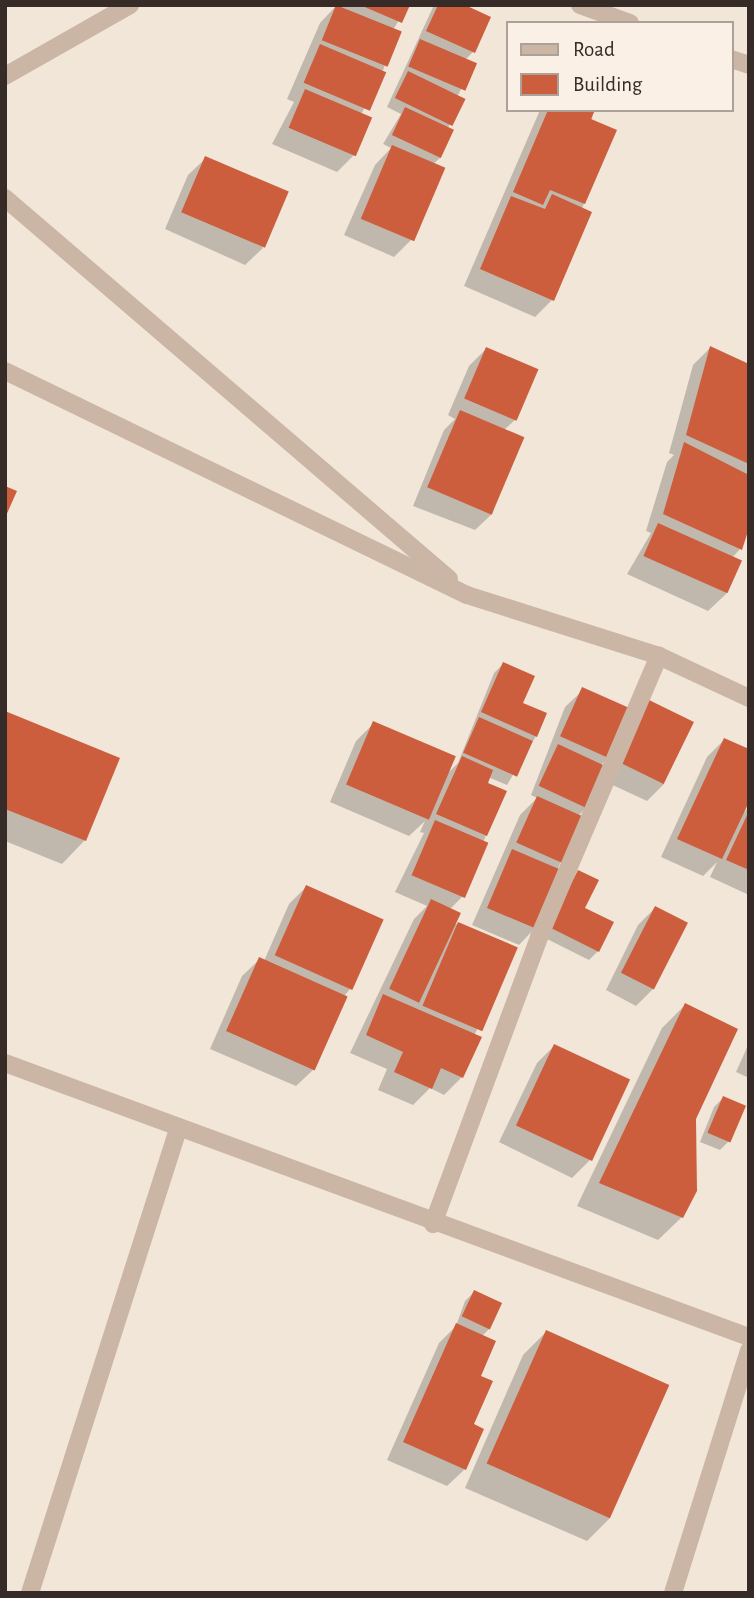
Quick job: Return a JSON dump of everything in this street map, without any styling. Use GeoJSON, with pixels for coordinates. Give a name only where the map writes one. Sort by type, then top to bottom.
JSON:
{"type":"FeatureCollection","features":[{"type":"Feature","properties":{"kind":"street"},"geometry":{"type":"LineString","coordinates":[[5,76],[130,5]]}},
{"type":"Feature","properties":{"kind":"street"},"geometry":{"type":"LineString","coordinates":[[580,5],[624,21]]}},
{"type":"Feature","properties":{"kind":"street"},"geometry":{"type":"LineString","coordinates":[[5,198],[467,595]]}},
{"type":"Feature","properties":{"kind":"street"},"geometry":{"type":"LineString","coordinates":[[5,371],[467,595],[659,656],[749,698]]}},
{"type":"Feature","properties":{"kind":"street"},"geometry":{"type":"LineString","coordinates":[[433,1224],[539,937],[659,656]]}},
{"type":"Feature","properties":{"kind":"street"},"geometry":{"type":"LineString","coordinates":[[5,1063],[433,1224],[749,1337]]}},
{"type":"Feature","properties":{"kind":"street"},"geometry":{"type":"LineString","coordinates":[[30,1593],[179,1127]]}},
{"type":"Feature","properties":{"kind":"street"},"geometry":{"type":"LineString","coordinates":[[673,1593],[749,1351]]}},
{"type":"Feature","properties":{"kind":"building"},"geometry":{"type":"Polygon","coordinates":[[[336,5],[402,32],[388,67],[322,40],[336,5]]]}},
{"type":"Feature","properties":{"kind":"building"},"geometry":{"type":"Polygon","coordinates":[[[360,5],[410,5],[402,23],[360,5]]]}},
{"type":"Feature","properties":{"kind":"building"},"geometry":{"type":"Polygon","coordinates":[[[438,5],[465,5],[491,17],[475,53],[426,31],[438,5]]]}},
{"type":"Feature","properties":{"kind":"building"},"geometry":{"type":"Polygon","coordinates":[[[420,39],[477,63],[465,91],[408,67],[420,39]]]}},
{"type":"Feature","properties":{"kind":"building"},"geometry":{"type":"Polygon","coordinates":[[[320,44],[386,72],[370,111],[304,83],[320,44]]]}},
{"type":"Feature","properties":{"kind":"building"},"geometry":{"type":"Polygon","coordinates":[[[408,71],[466,99],[452,126],[395,98],[408,71]]]}},
{"type":"Feature","properties":{"kind":"building"},"geometry":{"type":"Polygon","coordinates":[[[305,89],[372,118],[356,156],[289,128],[305,89]]]}},
{"type":"Feature","properties":{"kind":"building"},"geometry":{"type":"Polygon","coordinates":[[[405,107],[454,130],[441,158],[392,135],[405,107]]]}},
{"type":"Feature","properties":{"kind":"building"},"geometry":{"type":"Polygon","coordinates":[[[547,112],[594,112],[591,119],[617,130],[585,204],[550,190],[543,205],[513,192],[547,112]]]}},
{"type":"Feature","properties":{"kind":"building"},"geometry":{"type":"Polygon","coordinates":[[[392,145],[445,168],[414,241],[361,219],[392,145]]]}},
{"type":"Feature","properties":{"kind":"building"},"geometry":{"type":"Polygon","coordinates":[[[205,156],[289,192],[265,248],[181,212],[205,156]]]}},
{"type":"Feature","properties":{"kind":"building"},"geometry":{"type":"Polygon","coordinates":[[[552,194],[592,212],[554,301],[480,269],[511,196],[545,209],[552,194]]]}},
{"type":"Feature","properties":{"kind":"building"},"geometry":{"type":"Polygon","coordinates":[[[710,346],[749,364],[749,464],[686,435],[710,346]]]}},
{"type":"Feature","properties":{"kind":"building"},"geometry":{"type":"Polygon","coordinates":[[[486,347],[538,369],[517,421],[464,399],[486,347]]]}},
{"type":"Feature","properties":{"kind":"building"},"geometry":{"type":"Polygon","coordinates":[[[460,410],[524,437],[492,515],[427,487],[460,410]]]}},
{"type":"Feature","properties":{"kind":"building"},"geometry":{"type":"Polygon","coordinates":[[[684,442],[749,475],[749,528],[742,550],[663,514],[684,442]]]}},
{"type":"Feature","properties":{"kind":"building"},"geometry":{"type":"Polygon","coordinates":[[[5,486],[17,491],[5,518],[5,486]]]}},
{"type":"Feature","properties":{"kind":"building"},"geometry":{"type":"Polygon","coordinates":[[[658,523],[742,560],[727,593],[643,556],[658,523]]]}},
{"type":"Feature","properties":{"kind":"building"},"geometry":{"type":"Polygon","coordinates":[[[503,662],[535,676],[523,703],[547,713],[537,737],[481,712],[503,662]]]}},
{"type":"Feature","properties":{"kind":"building"},"geometry":{"type":"Polygon","coordinates":[[[582,687],[632,709],[610,759],[560,736],[582,687]]]}},
{"type":"Feature","properties":{"kind":"building"},"geometry":{"type":"Polygon","coordinates":[[[649,700],[694,722],[664,784],[619,762],[649,700]]]}},
{"type":"Feature","properties":{"kind":"building"},"geometry":{"type":"Polygon","coordinates":[[[5,711],[120,758],[86,841],[5,809],[5,711]]]}},
{"type":"Feature","properties":{"kind":"building"},"geometry":{"type":"Polygon","coordinates":[[[479,717],[533,741],[517,777],[463,753],[479,717]]]}},
{"type":"Feature","properties":{"kind":"building"},"geometry":{"type":"Polygon","coordinates":[[[373,721],[456,756],[429,820],[346,785],[373,721]]]}},
{"type":"Feature","properties":{"kind":"building"},"geometry":{"type":"Polygon","coordinates":[[[724,738],[749,749],[749,802],[722,859],[677,839],[724,738]]]}},
{"type":"Feature","properties":{"kind":"building"},"geometry":{"type":"Polygon","coordinates":[[[558,744],[607,767],[588,809],[539,786],[558,744]]]}},
{"type":"Feature","properties":{"kind":"building"},"geometry":{"type":"Polygon","coordinates":[[[462,756],[493,770],[488,783],[507,791],[487,836],[436,814],[462,756]]]}},
{"type":"Feature","properties":{"kind":"building"},"geometry":{"type":"Polygon","coordinates":[[[537,796],[586,818],[566,865],[516,843],[537,796]]]}},
{"type":"Feature","properties":{"kind":"building"},"geometry":{"type":"Polygon","coordinates":[[[749,811],[749,870],[726,860],[749,811]]]}},
{"type":"Feature","properties":{"kind":"building"},"geometry":{"type":"Polygon","coordinates":[[[435,820],[488,843],[465,898],[412,875],[435,820]]]}},
{"type":"Feature","properties":{"kind":"building"},"geometry":{"type":"Polygon","coordinates":[[[512,849],[561,870],[536,929],[487,908],[512,849]]]}},
{"type":"Feature","properties":{"kind":"building"},"geometry":{"type":"Polygon","coordinates":[[[578,870],[599,880],[585,908],[614,922],[599,952],[549,927],[578,870]]]}},
{"type":"Feature","properties":{"kind":"building"},"geometry":{"type":"Polygon","coordinates":[[[306,885],[384,920],[352,990],[275,955],[306,885]]]}},
{"type":"Feature","properties":{"kind":"building"},"geometry":{"type":"Polygon","coordinates":[[[431,899],[461,913],[419,1003],[389,989],[431,899]]]}},
{"type":"Feature","properties":{"kind":"building"},"geometry":{"type":"Polygon","coordinates":[[[655,906],[688,923],[654,990],[621,973],[655,906]]]}},
{"type":"Feature","properties":{"kind":"building"},"geometry":{"type":"Polygon","coordinates":[[[458,922],[518,947],[482,1031],[422,1006],[458,922]]]}},
{"type":"Feature","properties":{"kind":"building"},"geometry":{"type":"Polygon","coordinates":[[[259,957],[348,996],[315,1070],[226,1031],[259,957]]]}},
{"type":"Feature","properties":{"kind":"building"},"geometry":{"type":"Polygon","coordinates":[[[383,994],[482,1037],[463,1078],[441,1068],[432,1089],[394,1072],[403,1052],[366,1035],[383,994]]]}},
{"type":"Feature","properties":{"kind":"building"},"geometry":{"type":"Polygon","coordinates":[[[685,1003],[738,1029],[696,1119],[697,1191],[683,1218],[599,1183],[685,1003]]]}},
{"type":"Feature","properties":{"kind":"building"},"geometry":{"type":"Polygon","coordinates":[[[554,1044],[630,1079],[592,1161],[516,1126],[554,1044]]]}},
{"type":"Feature","properties":{"kind":"building"},"geometry":{"type":"Polygon","coordinates":[[[723,1096],[746,1106],[730,1143],[707,1133],[723,1096]]]}},
{"type":"Feature","properties":{"kind":"building"},"geometry":{"type":"Polygon","coordinates":[[[474,1290],[502,1303],[490,1329],[462,1316],[474,1290]]]}},
{"type":"Feature","properties":{"kind":"building"},"geometry":{"type":"Polygon","coordinates":[[[456,1323],[496,1341],[481,1376],[493,1381],[474,1424],[484,1429],[466,1470],[403,1442],[456,1323]]]}},
{"type":"Feature","properties":{"kind":"building"},"geometry":{"type":"Polygon","coordinates":[[[546,1330],[669,1385],[610,1518],[487,1463],[546,1330]]]}}]}
